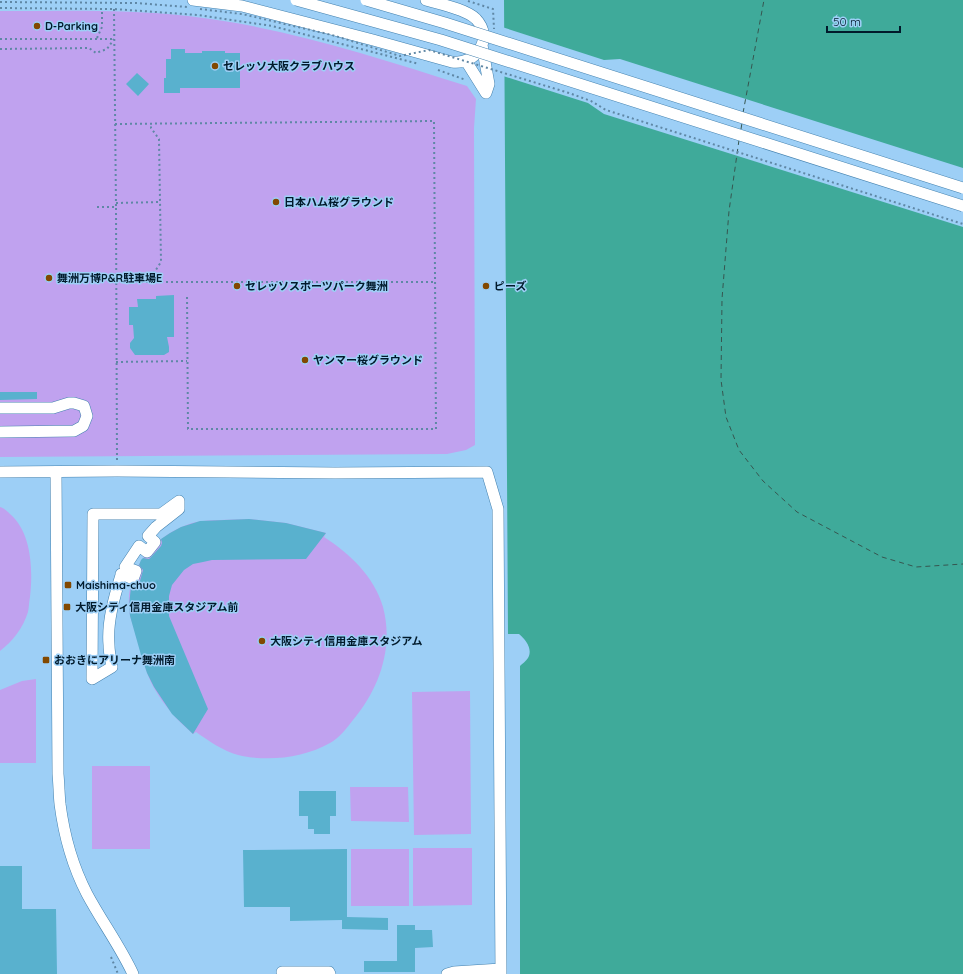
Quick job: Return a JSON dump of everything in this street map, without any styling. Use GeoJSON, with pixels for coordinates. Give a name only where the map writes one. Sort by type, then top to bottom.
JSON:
{"type":"FeatureCollection","features":[{"type":"Feature","properties":{"kind":"street"},"geometry":{"type":"LineString","coordinates":[[296,0],[440,40],[963,206]]}},
{"type":"Feature","properties":{"kind":"street"},"geometry":{"type":"LineString","coordinates":[[366,0],[445,23],[963,188]]}},
{"type":"Feature","properties":{"kind":"street"},"geometry":{"type":"LineString","coordinates":[[426,0],[471,16],[476,19],[482,28],[482,45],[489,84],[486,92],[466,61]]}},
{"type":"Feature","properties":{"kind":"street"},"geometry":{"type":"LineString","coordinates":[[195,6],[242,6],[458,63],[475,56],[482,45]]}},
{"type":"Feature","properties":{"kind":"street"},"geometry":{"type":"LineString","coordinates":[[0,408],[53,408],[74,403],[84,406],[87,416],[83,426],[74,431],[0,432]]}},
{"type":"Feature","properties":{"kind":"street"},"geometry":{"type":"LineString","coordinates":[[0,472],[487,472],[498,509],[501,972],[447,974]]}},
{"type":"Feature","properties":{"kind":"street"},"geometry":{"type":"LineString","coordinates":[[56,472],[58,766],[60,804],[68,844],[80,878],[87,894],[133,974]]}},
{"type":"Feature","properties":{"kind":"street"},"geometry":{"type":"LineString","coordinates":[[179,501],[179,509],[156,527],[148,536],[155,542],[147,552],[139,546],[125,567],[136,571],[132,579],[121,574],[114,599],[109,626],[108,646],[112,667],[92,679],[93,514],[161,514],[179,501]]}},
{"type":"Feature","properties":{"kind":"street"},"geometry":{"type":"LineString","coordinates":[[282,972],[329,972],[330,974]]}},
{"type":"Feature","properties":{"kind":"path"},"geometry":{"type":"LineString","coordinates":[[465,0],[493,9],[494,29]]}},
{"type":"Feature","properties":{"kind":"path"},"geometry":{"type":"LineString","coordinates":[[0,2],[136,3],[195,6],[242,14],[324,33],[400,56],[429,50],[569,93],[590,101],[606,110],[963,224]]}},
{"type":"Feature","properties":{"kind":"path"},"geometry":{"type":"LineString","coordinates":[[0,8],[114,9],[195,14],[272,26],[420,65]]}},
{"type":"Feature","properties":{"kind":"path"},"geometry":{"type":"LineString","coordinates":[[97,38],[102,27],[102,9]]}},
{"type":"Feature","properties":{"kind":"path"},"geometry":{"type":"LineString","coordinates":[[114,9],[117,471]]}},
{"type":"Feature","properties":{"kind":"path"},"geometry":{"type":"LineString","coordinates":[[0,39],[115,38]]}},
{"type":"Feature","properties":{"kind":"path"},"geometry":{"type":"LineString","coordinates":[[0,49],[89,48],[96,53],[107,49],[115,38]]}},
{"type":"Feature","properties":{"kind":"path"},"geometry":{"type":"LineString","coordinates":[[495,68],[495,76]]}},
{"type":"Feature","properties":{"kind":"path"},"geometry":{"type":"LineString","coordinates":[[435,69],[468,80]]}},
{"type":"Feature","properties":{"kind":"path"},"geometry":{"type":"LineString","coordinates":[[115,124],[434,121],[436,429],[188,429],[187,295]]}},
{"type":"Feature","properties":{"kind":"path"},"geometry":{"type":"LineString","coordinates":[[148,282],[161,262],[159,139],[150,128],[151,124]]}},
{"type":"Feature","properties":{"kind":"path"},"geometry":{"type":"LineString","coordinates":[[116,203],[161,202]]}},
{"type":"Feature","properties":{"kind":"path"},"geometry":{"type":"LineString","coordinates":[[97,207],[116,207]]}},
{"type":"Feature","properties":{"kind":"path"},"geometry":{"type":"LineString","coordinates":[[116,282],[435,282]]}},
{"type":"Feature","properties":{"kind":"path"},"geometry":{"type":"LineString","coordinates":[[116,362],[187,361]]}},
{"type":"Feature","properties":{"kind":"shaded area"},"geometry":{"type":"Polygon","coordinates":[[[504,0],[963,0],[963,974],[520,974],[520,666],[528,658],[530,651],[526,642],[519,634],[508,634],[504,0]]]}},
{"type":"Feature","properties":{"kind":"shaded area","name":"セレッソスポーツパーク舞洲"},"geometry":{"type":"Polygon","coordinates":[[[0,11],[141,12],[224,21],[294,35],[329,44],[467,86],[476,99],[474,128],[475,445],[466,450],[447,454],[0,457],[0,11]]]}},
{"type":"Feature","properties":{"kind":"shaded area"},"geometry":{"type":"Polygon","coordinates":[[[0,507],[10,514],[17,522],[27,541],[31,564],[31,586],[29,608],[26,618],[17,634],[0,651],[0,507]]]}},
{"type":"Feature","properties":{"kind":"shaded area","name":"大阪シティ信用金庫スタジアム"},"geometry":{"type":"Polygon","coordinates":[[[249,519],[286,523],[326,533],[324,537],[352,558],[374,585],[383,607],[387,638],[385,653],[377,681],[370,695],[351,723],[337,738],[320,748],[297,755],[261,758],[238,755],[211,742],[196,732],[193,734],[174,716],[154,688],[146,669],[130,614],[129,593],[133,579],[138,566],[155,544],[179,528],[192,523],[213,520],[249,519]]]}},
{"type":"Feature","properties":{"kind":"shaded area"},"geometry":{"type":"Polygon","coordinates":[[[36,679],[36,763],[0,763],[0,690],[22,681],[36,679]]]}},
{"type":"Feature","properties":{"kind":"shaded area"},"geometry":{"type":"Polygon","coordinates":[[[470,691],[471,834],[414,835],[412,692],[470,691]]]}},
{"type":"Feature","properties":{"kind":"shaded area"},"geometry":{"type":"Polygon","coordinates":[[[92,766],[150,766],[150,849],[92,849],[92,766]]]}},
{"type":"Feature","properties":{"kind":"shaded area"},"geometry":{"type":"Polygon","coordinates":[[[350,787],[408,787],[409,822],[351,821],[350,787]]]}},
{"type":"Feature","properties":{"kind":"shaded area"},"geometry":{"type":"Polygon","coordinates":[[[413,848],[472,848],[472,905],[413,906],[413,848]]]}},
{"type":"Feature","properties":{"kind":"shaded area"},"geometry":{"type":"Polygon","coordinates":[[[351,849],[409,849],[409,906],[351,906],[351,849]]]}},
{"type":"Feature","properties":{"kind":"pier"},"geometry":{"type":"Polygon","coordinates":[[[502,27],[604,60],[620,59],[963,168],[963,227],[604,114],[588,103],[503,76],[502,27]]]}},
{"type":"Feature","properties":{"kind":"building","name":"セレッソ大阪クラブハウス"},"geometry":{"type":"Polygon","coordinates":[[[171,49],[185,49],[185,53],[225,51],[225,53],[240,53],[240,88],[180,88],[180,93],[164,93],[166,59],[171,59],[171,49]]]}},
{"type":"Feature","properties":{"kind":"building"},"geometry":{"type":"Polygon","coordinates":[[[137,73],[149,84],[138,96],[126,84],[137,73]]]}},
{"type":"Feature","properties":{"kind":"building"},"geometry":{"type":"Polygon","coordinates":[[[174,295],[174,337],[167,337],[169,352],[164,355],[135,355],[130,348],[130,343],[134,338],[133,325],[129,325],[129,307],[138,307],[137,299],[156,299],[156,296],[174,295]]]}},
{"type":"Feature","properties":{"kind":"building"},"geometry":{"type":"Polygon","coordinates":[[[0,392],[37,392],[37,399],[0,400],[0,392]]]}},
{"type":"Feature","properties":{"kind":"building"},"geometry":{"type":"Polygon","coordinates":[[[249,519],[286,523],[326,533],[306,559],[212,560],[193,564],[184,570],[172,585],[169,596],[169,616],[208,709],[193,734],[172,714],[154,687],[147,673],[130,616],[129,606],[131,586],[137,585],[140,581],[143,570],[139,565],[141,560],[143,558],[149,559],[161,546],[161,539],[170,533],[181,527],[200,521],[249,519]]]}},
{"type":"Feature","properties":{"kind":"building"},"geometry":{"type":"Polygon","coordinates":[[[299,791],[336,791],[336,816],[330,816],[330,834],[314,834],[314,829],[308,829],[308,816],[299,816],[299,791]]]}},
{"type":"Feature","properties":{"kind":"building"},"geometry":{"type":"Polygon","coordinates":[[[347,849],[347,917],[388,918],[388,930],[342,929],[342,920],[290,921],[290,907],[244,907],[243,850],[347,849]]]}},
{"type":"Feature","properties":{"kind":"building"},"geometry":{"type":"Polygon","coordinates":[[[0,866],[22,866],[22,909],[56,909],[57,974],[0,974],[0,866]]]}},
{"type":"Feature","properties":{"kind":"building"},"geometry":{"type":"Polygon","coordinates":[[[397,925],[415,925],[415,930],[432,930],[433,947],[415,948],[415,972],[364,972],[364,961],[397,961],[397,925]]]}},
{"type":"Feature","properties":{"kind":"ferry route"},"geometry":{"type":"LineString","coordinates":[[743,113],[764,0]]}},
{"type":"Feature","properties":{"kind":"ferry route"},"geometry":{"type":"LineString","coordinates":[[741,129],[742,123]]}},
{"type":"Feature","properties":{"kind":"ferry route"},"geometry":{"type":"LineString","coordinates":[[739,140],[729,211],[722,299],[721,380],[726,417],[739,450],[763,481],[797,512],[882,557],[916,567],[963,564]]}},
{"type":"Feature","properties":{"kind":"place","name":"D-Parking"},"geometry":{"type":"Point","coordinates":[37,26]}},
{"type":"Feature","properties":{"kind":"place","name":"セレッソ大阪クラブハウス"},"geometry":{"type":"Point","coordinates":[215,66]}},
{"type":"Feature","properties":{"kind":"place","name":"日本ハム桜グラウンド"},"geometry":{"type":"Point","coordinates":[276,202]}},
{"type":"Feature","properties":{"kind":"place","name":"舞洲万博P&R駐車場E"},"geometry":{"type":"Point","coordinates":[49,278]}},
{"type":"Feature","properties":{"kind":"place","name":"セレッソスポーツパーク舞洲"},"geometry":{"type":"Point","coordinates":[237,286]}},
{"type":"Feature","properties":{"kind":"place","name":"ピーズ"},"geometry":{"type":"Point","coordinates":[486,286]}},
{"type":"Feature","properties":{"kind":"place","name":"ヤンマー桜グラウンド"},"geometry":{"type":"Point","coordinates":[305,360]}},
{"type":"Feature","properties":{"kind":"place","name":"Maishima-chuo"},"geometry":{"type":"Point","coordinates":[68,585]}},
{"type":"Feature","properties":{"kind":"place","name":"大阪シティ信用金庫スタジアム前"},"geometry":{"type":"Point","coordinates":[67,607]}},
{"type":"Feature","properties":{"kind":"place","name":"大阪シティ信用金庫スタジアム"},"geometry":{"type":"Point","coordinates":[262,641]}},
{"type":"Feature","properties":{"kind":"place","name":"おおきにアリーナ舞洲南"},"geometry":{"type":"Point","coordinates":[46,660]}}]}
